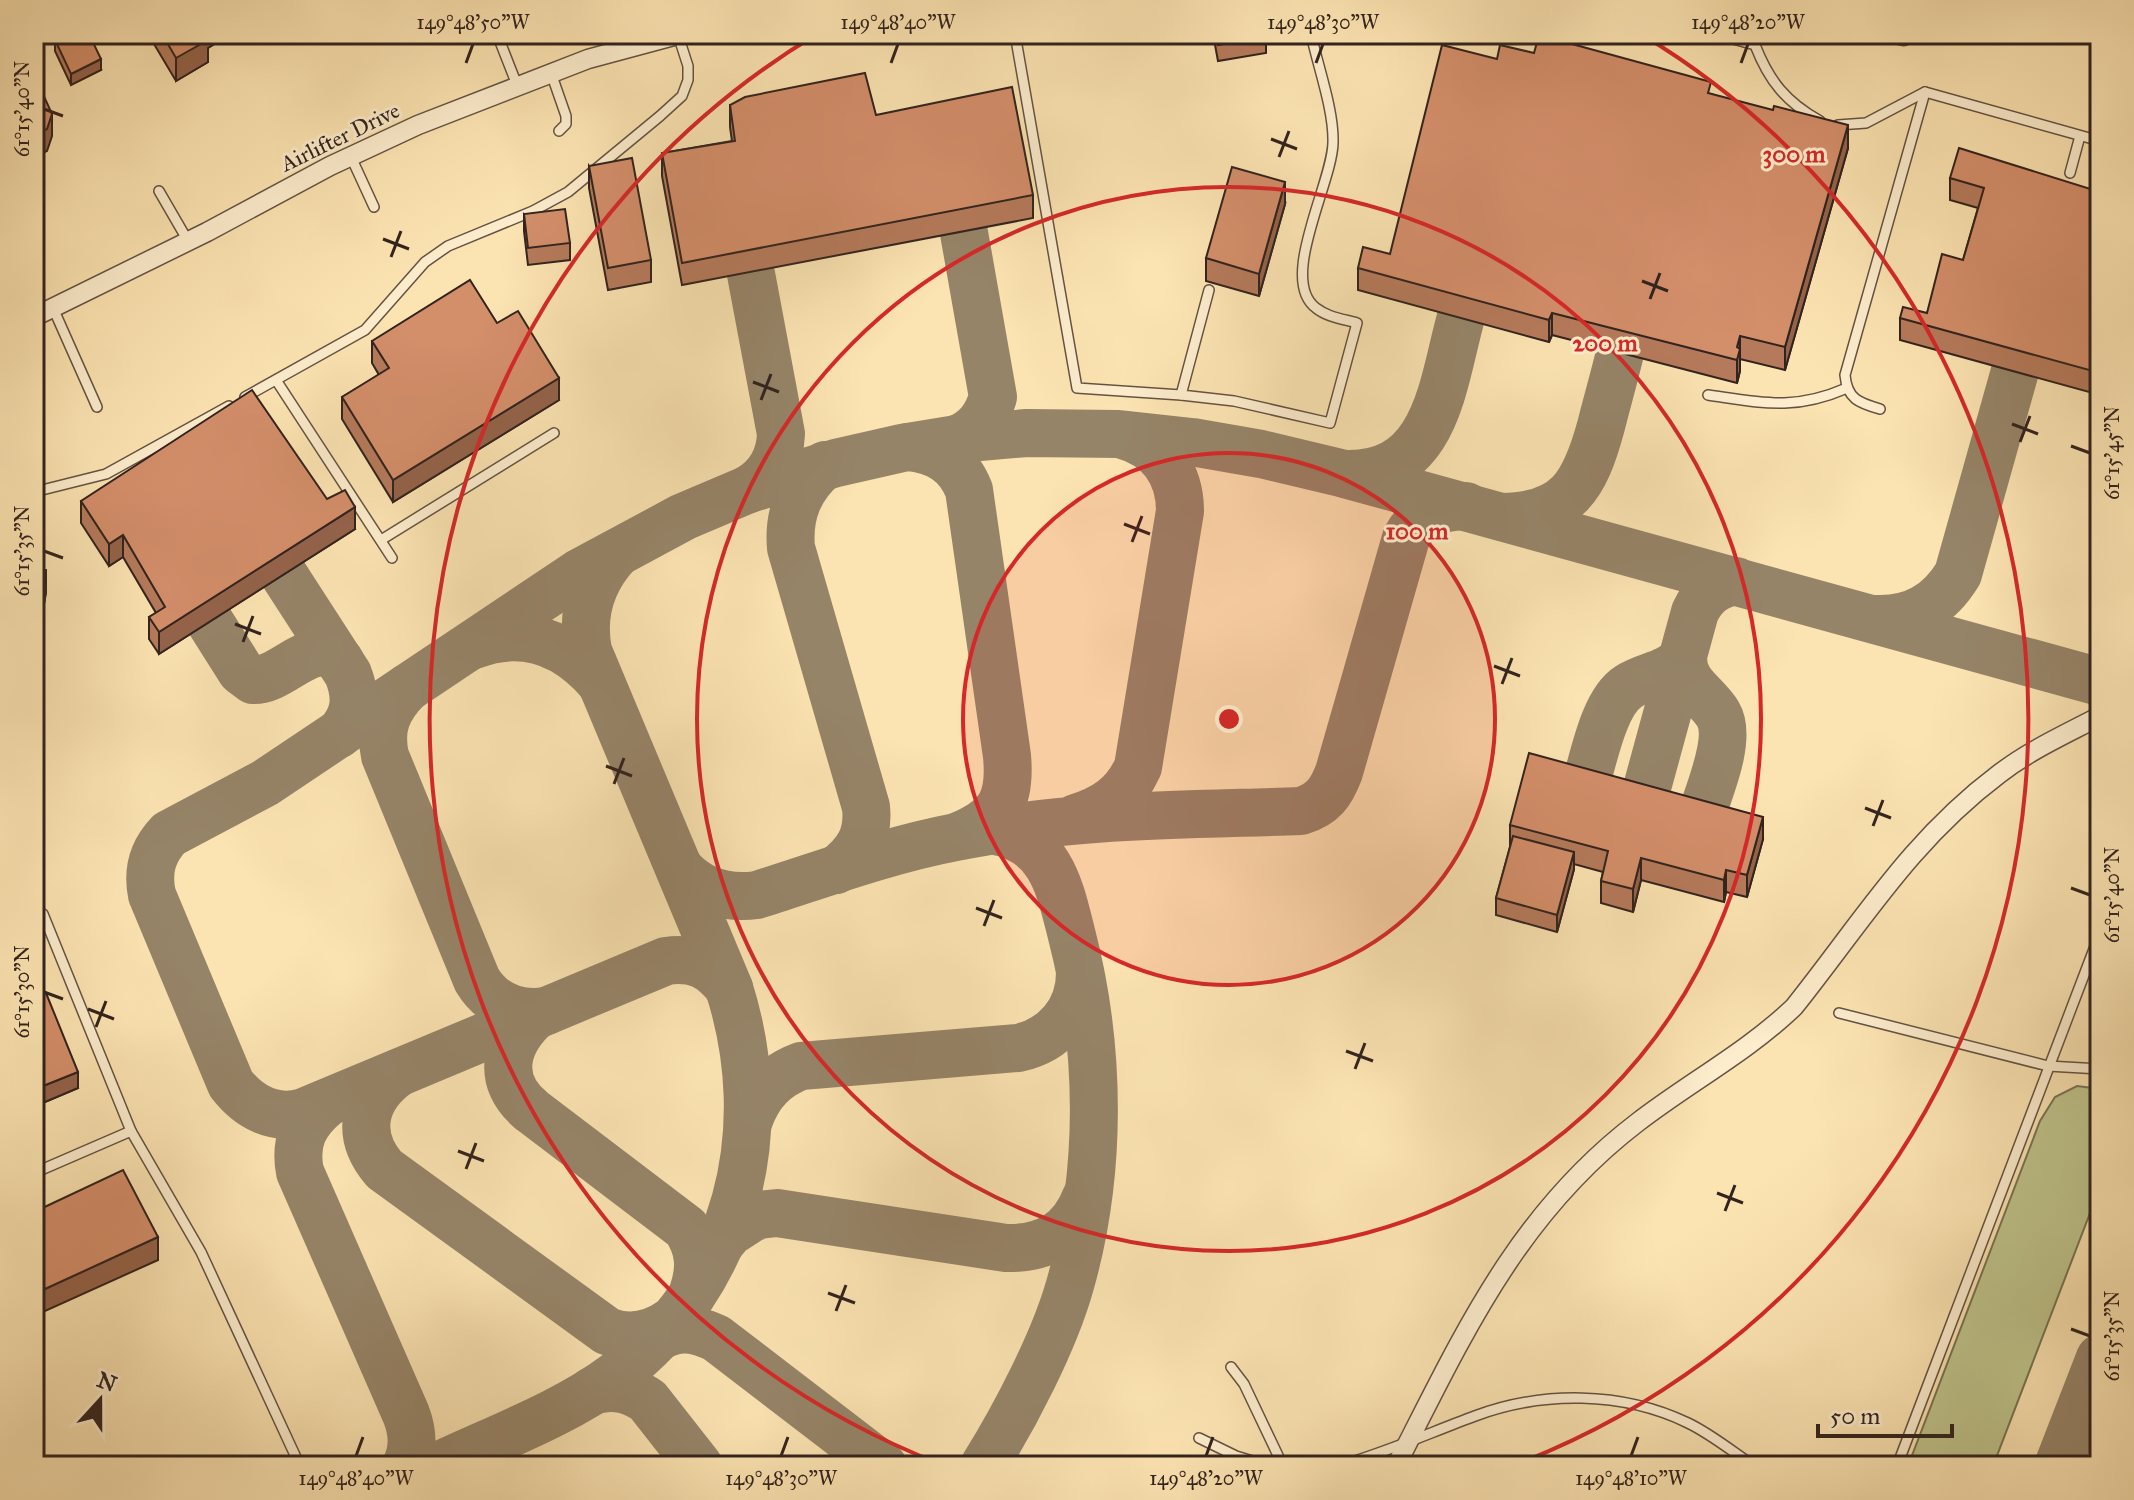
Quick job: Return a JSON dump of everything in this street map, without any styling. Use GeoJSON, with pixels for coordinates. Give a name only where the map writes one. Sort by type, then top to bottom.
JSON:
{"type":"FeatureCollection","features":[{"type":"Feature","properties":{"kind":"street","name":"Airlifter Drive"},"geometry":{"type":"LineString","coordinates":[[34,317],[418,125],[588,59],[680,34]]}},
{"type":"Feature","properties":{"kind":"street"},"geometry":{"type":"LineString","coordinates":[[1396,1466],[1477,1308],[1529,1230],[1568,1186],[1638,1122],[1721,1066],[1794,1007],[1896,871],[1966,800],[2034,751],[2100,716]]}},
{"type":"Feature","properties":{"kind":"lane"},"geometry":{"type":"LineString","coordinates":[[497,34],[517,85]]}},
{"type":"Feature","properties":{"kind":"lane"},"geometry":{"type":"LineString","coordinates":[[34,492],[106,474],[365,330],[425,262],[448,246],[533,211],[568,192],[682,96],[688,80],[688,66],[680,34]]}},
{"type":"Feature","properties":{"kind":"lane"},"geometry":{"type":"LineString","coordinates":[[1015,34],[1077,388],[1234,401],[1330,423],[1357,323],[1316,308],[1306,297],[1302,283],[1303,261],[1333,143],[1311,34]]}},
{"type":"Feature","properties":{"kind":"lane"},"geometry":{"type":"LineString","coordinates":[[1715,34],[1755,45],[1765,72],[1777,87],[1802,111],[1821,121],[1844,126],[1866,123],[1925,92],[2100,141]]}},
{"type":"Feature","properties":{"kind":"lane"},"geometry":{"type":"LineString","coordinates":[[551,73],[566,116],[566,124],[559,131]]}},
{"type":"Feature","properties":{"kind":"lane"},"geometry":{"type":"LineString","coordinates":[[1880,409],[1861,404],[1847,388],[1845,375],[1925,92]]}},
{"type":"Feature","properties":{"kind":"lane"},"geometry":{"type":"LineString","coordinates":[[2070,173],[2080,136]]}},
{"type":"Feature","properties":{"kind":"lane"},"geometry":{"type":"LineString","coordinates":[[351,157],[374,207]]}},
{"type":"Feature","properties":{"kind":"lane"},"geometry":{"type":"LineString","coordinates":[[159,191],[188,241]]}},
{"type":"Feature","properties":{"kind":"lane"},"geometry":{"type":"LineString","coordinates":[[1181,395],[1209,290]]}},
{"type":"Feature","properties":{"kind":"lane"},"geometry":{"type":"LineString","coordinates":[[53,308],[97,407]]}},
{"type":"Feature","properties":{"kind":"lane"},"geometry":{"type":"LineString","coordinates":[[276,380],[392,558]]}},
{"type":"Feature","properties":{"kind":"lane"},"geometry":{"type":"LineString","coordinates":[[1708,395],[1797,404],[1847,388]]}},
{"type":"Feature","properties":{"kind":"lane"},"geometry":{"type":"LineString","coordinates":[[381,540],[554,433]]}},
{"type":"Feature","properties":{"kind":"lane"},"geometry":{"type":"LineString","coordinates":[[43,914],[131,1131],[201,1252],[300,1466]]}},
{"type":"Feature","properties":{"kind":"lane"},"geometry":{"type":"LineString","coordinates":[[1897,1466],[2097,941]]}},
{"type":"Feature","properties":{"kind":"lane"},"geometry":{"type":"LineString","coordinates":[[1839,1013],[2048,1066],[2100,1069]]}},
{"type":"Feature","properties":{"kind":"lane"},"geometry":{"type":"LineString","coordinates":[[34,1173],[131,1131]]}},
{"type":"Feature","properties":{"kind":"lane"},"geometry":{"type":"LineString","coordinates":[[1231,1367],[1244,1384],[1283,1466]]}},
{"type":"Feature","properties":{"kind":"lane"},"geometry":{"type":"LineString","coordinates":[[1338,1466],[1478,1415],[1531,1400],[1583,1398],[1641,1406],[1688,1423],[1754,1466]]}},
{"type":"Feature","properties":{"kind":"lane"},"geometry":{"type":"LineString","coordinates":[[1199,1438],[1236,1456],[1269,1466]]}},
{"type":"Feature","properties":{"kind":"green space"},"geometry":{"type":"Polygon","coordinates":[[[2077,1086],[2100,1089],[2100,1187],[1993,1466],[1908,1466],[2040,1121],[2055,1097],[2077,1086]]]}},
{"type":"Feature","properties":{"kind":"building"},"geometry":{"type":"Polygon","coordinates":[[[66,34],[89,34],[101,59],[71,74],[55,40],[66,34]]]}},
{"type":"Feature","properties":{"kind":"building"},"geometry":{"type":"Polygon","coordinates":[[[162,34],[204,34],[208,40],[176,58],[162,34]]]}},
{"type":"Feature","properties":{"kind":"building"},"geometry":{"type":"Polygon","coordinates":[[[1216,34],[1266,34],[1266,36],[1218,45],[1216,34]]]}},
{"type":"Feature","properties":{"kind":"building"},"geometry":{"type":"Polygon","coordinates":[[[1539,35],[1711,82],[1708,93],[1848,125],[1785,347],[1740,336],[1737,360],[1552,313],[1549,320],[1358,268],[1363,247],[1390,254],[1442,45],[1497,59],[1500,45],[1534,53],[1539,35]]]}},
{"type":"Feature","properties":{"kind":"building"},"geometry":{"type":"Polygon","coordinates":[[[865,73],[876,115],[1012,87],[1033,195],[682,263],[662,153],[735,141],[730,105],[745,97],[865,73]]]}},
{"type":"Feature","properties":{"kind":"building"},"geometry":{"type":"Polygon","coordinates":[[[37,81],[52,114],[47,129],[34,138],[34,83],[37,81]]]}},
{"type":"Feature","properties":{"kind":"building"},"geometry":{"type":"Polygon","coordinates":[[[1959,148],[2100,192],[2100,373],[1900,318],[1903,307],[1927,313],[1942,254],[1963,260],[1984,188],[1950,178],[1959,148]]]}},
{"type":"Feature","properties":{"kind":"building"},"geometry":{"type":"Polygon","coordinates":[[[632,158],[651,260],[608,268],[589,166],[632,158]]]}},
{"type":"Feature","properties":{"kind":"building"},"geometry":{"type":"Polygon","coordinates":[[[1232,167],[1285,182],[1259,274],[1206,258],[1232,167]]]}},
{"type":"Feature","properties":{"kind":"building"},"geometry":{"type":"Polygon","coordinates":[[[565,209],[570,243],[528,248],[524,214],[565,209]]]}},
{"type":"Feature","properties":{"kind":"building"},"geometry":{"type":"Polygon","coordinates":[[[470,280],[497,323],[518,311],[559,378],[393,480],[342,397],[389,368],[372,341],[470,280]]]}},
{"type":"Feature","properties":{"kind":"building"},"geometry":{"type":"Polygon","coordinates":[[[252,390],[327,499],[345,490],[355,507],[159,632],[149,617],[165,607],[123,535],[109,544],[81,501],[252,390]]]}},
{"type":"Feature","properties":{"kind":"building"},"geometry":{"type":"Polygon","coordinates":[[[34,568],[46,570],[40,606],[34,605],[34,568]]]}},
{"type":"Feature","properties":{"kind":"building"},"geometry":{"type":"Polygon","coordinates":[[[1529,753],[1763,817],[1747,875],[1726,870],[1724,880],[1641,858],[1633,889],[1601,881],[1608,851],[1510,825],[1529,753]]]}},
{"type":"Feature","properties":{"kind":"building"},"geometry":{"type":"Polygon","coordinates":[[[1513,836],[1574,852],[1557,915],[1496,898],[1513,836]]]}},
{"type":"Feature","properties":{"kind":"building"},"geometry":{"type":"Polygon","coordinates":[[[46,993],[78,1072],[38,1088],[34,1078],[34,998],[46,993]]]}},
{"type":"Feature","properties":{"kind":"building"},"geometry":{"type":"Polygon","coordinates":[[[123,1170],[158,1237],[34,1294],[34,1212],[123,1170]]]}},
{"type":"Feature","properties":{"kind":"taxiway"},"geometry":{"type":"LineString","coordinates":[[957,439],[980,422],[993,397],[964,233]]}},
{"type":"Feature","properties":{"kind":"taxiway"},"geometry":{"type":"LineString","coordinates":[[749,489],[772,466],[779,451],[781,434],[751,274]]}},
{"type":"Feature","properties":{"kind":"taxiway"},"geometry":{"type":"LineString","coordinates":[[1345,474],[1376,471],[1399,460],[1417,444],[1440,397],[1461,317]]}},
{"type":"Feature","properties":{"kind":"taxiway"},"geometry":{"type":"LineString","coordinates":[[1502,517],[1543,511],[1570,493],[1580,480],[1595,447],[1620,353]]}},
{"type":"Feature","properties":{"kind":"taxiway"},"geometry":{"type":"LineString","coordinates":[[1877,619],[1902,617],[1924,608],[1934,602],[1958,574],[2015,371]]}},
{"type":"Feature","properties":{"kind":"taxiway"},"geometry":{"type":"LineString","coordinates":[[729,988],[701,964],[685,960],[666,961],[304,1112],[272,1113],[254,1105],[231,1084],[152,895],[152,862],[169,834],[265,783],[579,573],[683,517],[749,489],[836,463],[957,439],[1027,433],[1119,434],[1261,454],[1345,474],[2100,682]]}},
{"type":"Feature","properties":{"kind":"taxiway"},"geometry":{"type":"LineString","coordinates":[[1076,818],[1113,800],[1127,786],[1138,767],[1180,511],[1176,485],[1165,463],[1148,446],[1123,435]]}},
{"type":"Feature","properties":{"kind":"taxiway"},"geometry":{"type":"LineString","coordinates":[[908,447],[945,459],[959,472],[969,490],[1007,756],[1007,785],[1000,806],[984,823],[959,836]]}},
{"type":"Feature","properties":{"kind":"taxiway"},"geometry":{"type":"LineString","coordinates":[[825,465],[808,482],[797,502],[791,524],[791,548],[866,807],[864,835],[850,857],[836,870]]}},
{"type":"Feature","properties":{"kind":"taxiway"},"geometry":{"type":"LineString","coordinates":[[680,869],[696,883],[715,892],[735,896],[757,895],[906,849],[999,829],[1085,820],[1301,811],[1309,808],[1325,797],[1339,772],[1406,538],[1417,523],[1431,513],[1466,506]]}},
{"type":"Feature","properties":{"kind":"taxiway"},"geometry":{"type":"LineString","coordinates":[[438,1466],[575,1402],[616,1375],[658,1337],[692,1295],[718,1249],[736,1200],[745,1148],[748,1095],[742,1042],[729,988],[588,651],[586,624],[590,599],[601,575],[617,553]]}},
{"type":"Feature","properties":{"kind":"taxiway"},"geometry":{"type":"LineString","coordinates":[[284,575],[348,674],[353,690],[352,713],[339,734]]}},
{"type":"Feature","properties":{"kind":"taxiway"},"geometry":{"type":"LineString","coordinates":[[1642,806],[1695,612],[1711,591],[1736,581]]}},
{"type":"Feature","properties":{"kind":"taxiway"},"geometry":{"type":"LineString","coordinates":[[210,622],[241,671],[253,680],[276,674],[308,655],[329,654],[340,661]]}},
{"type":"Feature","properties":{"kind":"taxiway"},"geometry":{"type":"LineString","coordinates":[[474,645],[510,637],[544,642],[574,658],[601,683]]}},
{"type":"Feature","properties":{"kind":"taxiway"},"geometry":{"type":"LineString","coordinates":[[1683,658],[1687,675],[1718,714],[1722,725],[1721,752],[1699,822]]}},
{"type":"Feature","properties":{"kind":"taxiway"},"geometry":{"type":"LineString","coordinates":[[1584,790],[1605,719],[1619,695],[1628,687],[1670,668],[1683,658]]}},
{"type":"Feature","properties":{"kind":"taxiway"},"geometry":{"type":"LineString","coordinates":[[407,688],[386,719],[383,736],[385,756],[477,980],[498,1002],[516,1010],[546,1011]]}},
{"type":"Feature","properties":{"kind":"taxiway"},"geometry":{"type":"LineString","coordinates":[[984,1466],[1033,1378],[1070,1285],[1088,1199],[1094,1111],[1093,1067],[1082,979],[1057,885],[1041,856],[1030,845],[1015,836],[996,831]]}},
{"type":"Feature","properties":{"kind":"taxiway"},"geometry":{"type":"LineString","coordinates":[[749,1120],[768,1087],[801,1066],[1018,1048],[1031,1044],[1063,1022],[1076,1000],[1080,973]]}},
{"type":"Feature","properties":{"kind":"taxiway"},"geometry":{"type":"LineString","coordinates":[[536,1015],[525,1026],[511,1050],[508,1062],[513,1087],[532,1111],[686,1228],[698,1259],[693,1292]]}},
{"type":"Feature","properties":{"kind":"taxiway"},"geometry":{"type":"LineString","coordinates":[[398,1073],[377,1094],[367,1118],[369,1143],[384,1169],[607,1331],[640,1335],[672,1321]]}},
{"type":"Feature","properties":{"kind":"taxiway"},"geometry":{"type":"LineString","coordinates":[[327,1103],[312,1117],[303,1133],[298,1151],[300,1172],[406,1414],[412,1440],[406,1466]]}},
{"type":"Feature","properties":{"kind":"taxiway"},"geometry":{"type":"LineString","coordinates":[[720,1244],[730,1232],[758,1215],[777,1213],[1020,1248],[1044,1242],[1065,1230],[1086,1197]]}},
{"type":"Feature","properties":{"kind":"taxiway"},"geometry":{"type":"LineString","coordinates":[[658,1337],[687,1330],[716,1338],[883,1466]]}},
{"type":"Feature","properties":{"kind":"taxiway"},"geometry":{"type":"LineString","coordinates":[[2058,1466],[2100,1358]]}},
{"type":"Feature","properties":{"kind":"taxiway"},"geometry":{"type":"LineString","coordinates":[[592,1391],[621,1389],[648,1401],[699,1466]]}}]}
